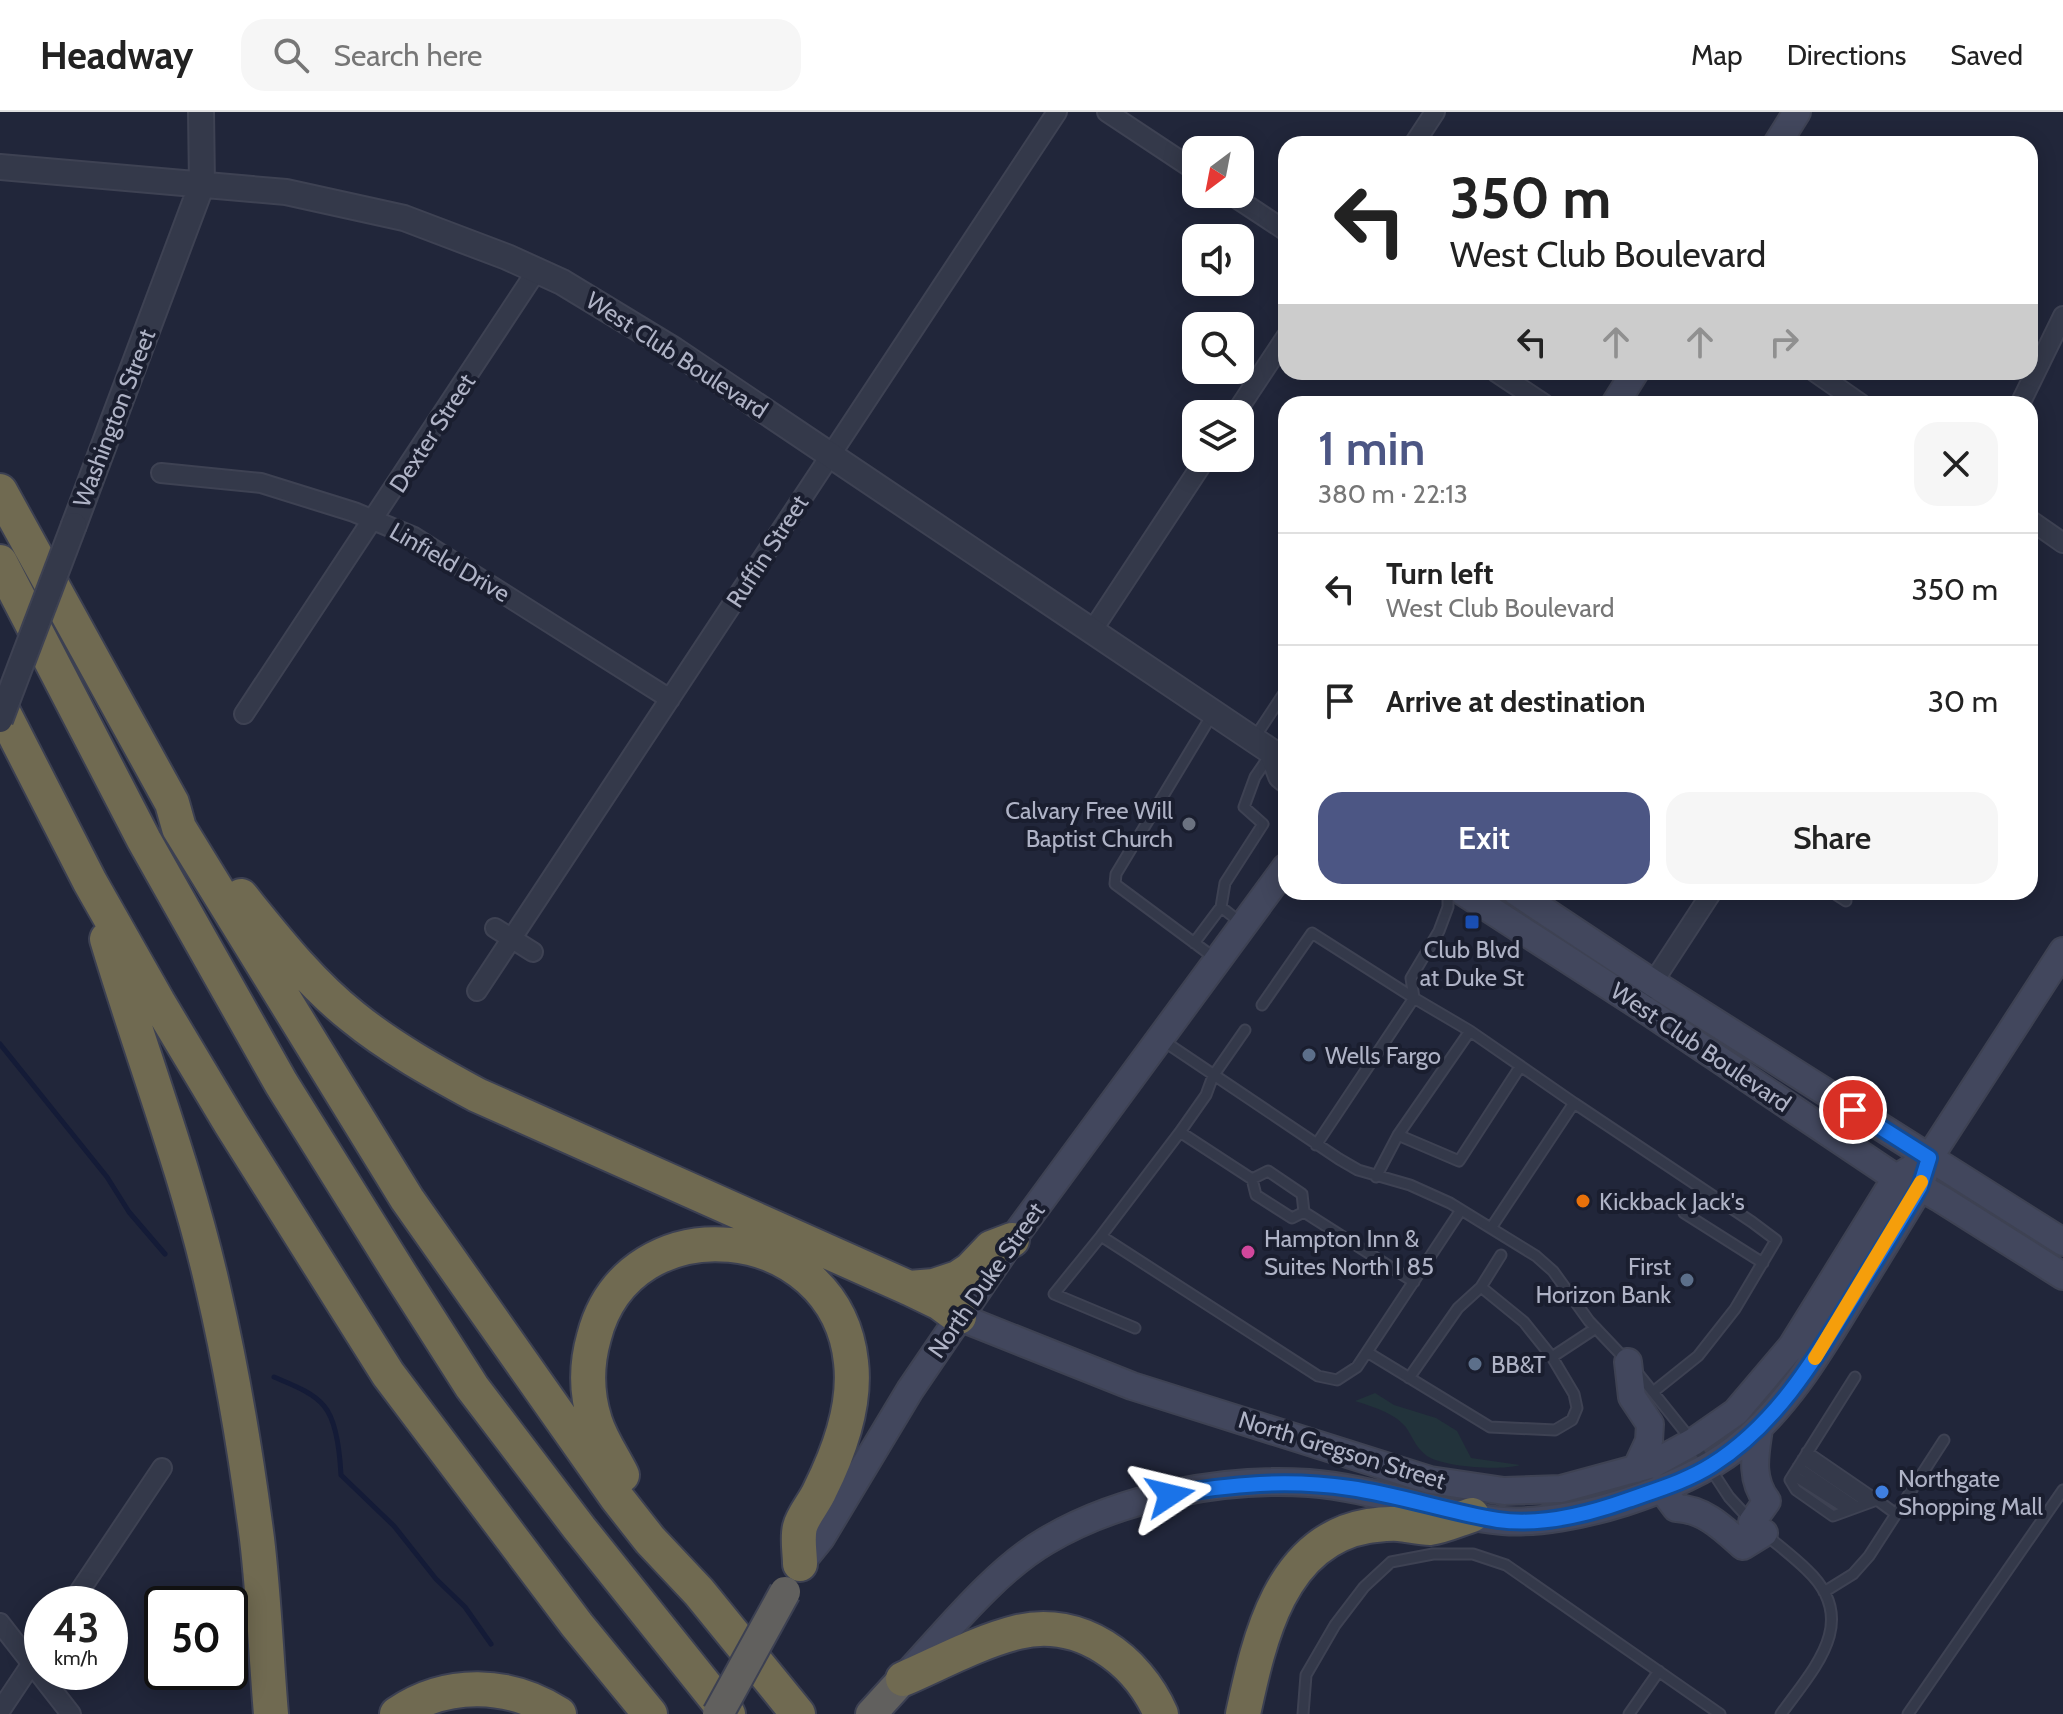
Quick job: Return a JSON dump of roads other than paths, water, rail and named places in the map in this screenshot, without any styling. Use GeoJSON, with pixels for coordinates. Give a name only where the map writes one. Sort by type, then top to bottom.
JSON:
{"type":"FeatureCollection","features":[{"type":"Feature","properties":{"kind":"highway"},"geometry":{"type":"LineString","coordinates":[[0,491],[172,803],[273,936],[319,986],[353,1017],[408,1055],[477,1095],[909,1288],[940,1303],[959,1317]]}},
{"type":"Feature","properties":{"kind":"highway"},"geometry":{"type":"LineString","coordinates":[[0,562],[144,840],[281,1083],[400,1274],[472,1387],[728,1714]]}},
{"type":"Feature","properties":{"kind":"highway"},"geometry":{"type":"LineString","coordinates":[[0,706],[90,882],[231,1124],[388,1374],[577,1625],[650,1714]]}},
{"type":"Feature","properties":{"kind":"highway"},"geometry":{"type":"LineString","coordinates":[[172,803],[179,828],[407,1199],[617,1498],[650,1540],[699,1592],[798,1714]]}},
{"type":"Feature","properties":{"kind":"highway"},"geometry":{"type":"LineString","coordinates":[[90,882],[172,1141],[213,1286],[242,1436],[257,1541],[271,1714]]}},
{"type":"Feature","properties":{"kind":"highway"},"geometry":{"type":"LineString","coordinates":[[909,1288],[934,1286],[958,1278],[991,1248],[1012,1240]]}},
{"type":"Feature","properties":{"kind":"highway"},"geometry":{"type":"LineString","coordinates":[[699,1592],[638,1502],[605,1444],[595,1421],[587,1371],[599,1322],[623,1283],[656,1259],[686,1247],[733,1244],[773,1255],[808,1277],[841,1323],[852,1365],[850,1397],[841,1440],[799,1528],[793,1578]]}},
{"type":"Feature","properties":{"kind":"highway"},"geometry":{"type":"LineString","coordinates":[[1243,1714],[1254,1659],[1276,1601],[1302,1560],[1321,1544],[1353,1529],[1396,1524],[1429,1528],[1472,1515]]}},
{"type":"Feature","properties":{"kind":"highway","name":"North Duke Street"},"geometry":{"type":"LineString","coordinates":[[718,1714],[793,1578]]}},
{"type":"Feature","properties":{"kind":"highway"},"geometry":{"type":"LineString","coordinates":[[885,1698],[991,1640],[1021,1631],[1049,1630],[1095,1641],[1115,1652],[1147,1686],[1161,1714]]}},
{"type":"Feature","properties":{"kind":"highway"},"geometry":{"type":"LineString","coordinates":[[397,1714],[435,1695],[490,1688],[530,1699],[559,1714]]}},
{"type":"Feature","properties":{"kind":"main road"},"geometry":{"type":"LineString","coordinates":[[1782,136],[1797,112]]}},
{"type":"Feature","properties":{"kind":"main road","name":"North Duke Street"},"geometry":{"type":"LineString","coordinates":[[793,1578],[821,1538],[910,1390],[1012,1240],[1278,878]]}},
{"type":"Feature","properties":{"kind":"main road","name":"West Club Boulevard"},"geometry":{"type":"LineString","coordinates":[[1477,900],[1929,1158],[2063,1242]]}},
{"type":"Feature","properties":{"kind":"main road","name":"West Club Boulevard"},"geometry":{"type":"LineString","coordinates":[[1526,900],[1646,994],[1908,1182],[2063,1276]]}},
{"type":"Feature","properties":{"kind":"main road","name":"North Gregson Street"},"geometry":{"type":"LineString","coordinates":[[959,1317],[1132,1386],[1430,1480],[1504,1491],[1561,1489],[1653,1464],[1693,1442],[1736,1412],[1792,1346],[1908,1182],[1929,1158],[2063,951]]}},
{"type":"Feature","properties":{"kind":"main road","name":"North Gregson Street"},"geometry":{"type":"LineString","coordinates":[[885,1698],[990,1586],[1045,1541],[1113,1511],[1141,1503],[1202,1489],[1269,1482],[1353,1489],[1503,1521],[1546,1519],[1605,1508],[1709,1467],[1759,1429],[1813,1361],[1908,1182]]}},
{"type":"Feature","properties":{"kind":"main road"},"geometry":{"type":"LineString","coordinates":[[1628,1362],[1632,1397],[1650,1424],[1649,1441],[1636,1469]]}},
{"type":"Feature","properties":{"kind":"main road"},"geometry":{"type":"LineString","coordinates":[[1661,1488],[1676,1508],[1695,1511],[1710,1518],[1743,1546],[1758,1528],[1767,1501],[1760,1492],[1754,1469],[1759,1429]]}},
{"type":"Feature","properties":{"kind":"street","name":"Washington Street"},"geometry":{"type":"LineString","coordinates":[[0,720],[202,184],[201,112]]}},
{"type":"Feature","properties":{"kind":"street","name":"Ruffin Street"},"geometry":{"type":"LineString","coordinates":[[477,991],[1057,112]]}},
{"type":"Feature","properties":{"kind":"street"},"geometry":{"type":"LineString","coordinates":[[1107,112],[1182,162]]}},
{"type":"Feature","properties":{"kind":"street"},"geometry":{"type":"LineString","coordinates":[[1419,136],[1435,112]]}},
{"type":"Feature","properties":{"kind":"street","name":"West Club Boulevard"},"geometry":{"type":"LineString","coordinates":[[0,167],[286,192],[389,214],[537,270],[597,301],[1270,749],[1278,769]]}},
{"type":"Feature","properties":{"kind":"street"},"geometry":{"type":"LineString","coordinates":[[1251,208],[1278,226]]}},
{"type":"Feature","properties":{"kind":"street","name":"Dexter Street"},"geometry":{"type":"LineString","coordinates":[[244,714],[537,270]]}},
{"type":"Feature","properties":{"kind":"street"},"geometry":{"type":"LineString","coordinates":[[2038,367],[2063,316]]}},
{"type":"Feature","properties":{"kind":"street"},"geometry":{"type":"LineString","coordinates":[[1244,400],[1278,349]]}},
{"type":"Feature","properties":{"kind":"street"},"geometry":{"type":"LineString","coordinates":[[1508,380],[1532,396]]}},
{"type":"Feature","properties":{"kind":"street"},"geometry":{"type":"LineString","coordinates":[[1826,380],[1850,396]]}},
{"type":"Feature","properties":{"kind":"street"},"geometry":{"type":"LineString","coordinates":[[1092,631],[1197,472]]}},
{"type":"Feature","properties":{"kind":"street","name":"Linfield Drive"},"geometry":{"type":"LineString","coordinates":[[161,473],[261,483],[300,493],[414,537],[670,699]]}},
{"type":"Feature","properties":{"kind":"street"},"geometry":{"type":"LineString","coordinates":[[2038,526],[2063,543]]}},
{"type":"Feature","properties":{"kind":"street"},"geometry":{"type":"LineString","coordinates":[[1646,994],[1707,900]]}},
{"type":"Feature","properties":{"kind":"street"},"geometry":{"type":"LineString","coordinates":[[495,928],[533,952]]}},
{"type":"Feature","properties":{"kind":"street"},"geometry":{"type":"LineString","coordinates":[[83,1586],[162,1468]]}},
{"type":"Feature","properties":{"kind":"street"},"geometry":{"type":"LineString","coordinates":[[0,1623],[24,1644]]}},
{"type":"Feature","properties":{"kind":"street"},"geometry":{"type":"LineString","coordinates":[[0,1711],[24,1675]]}},
{"type":"Feature","properties":{"kind":"street"},"geometry":{"type":"LineString","coordinates":[[57,1690],[71,1714]]}},
{"type":"Feature","properties":{"kind":"lane"},"geometry":{"type":"LineString","coordinates":[[1214,713],[1116,874],[1115,884],[1216,959]]}},
{"type":"Feature","properties":{"kind":"lane"},"geometry":{"type":"LineString","coordinates":[[1194,943],[1221,907],[1225,883],[1263,824],[1244,807],[1270,749],[1278,720]]}},
{"type":"Feature","properties":{"kind":"lane"},"geometry":{"type":"LineString","coordinates":[[1316,1145],[1414,998],[1411,978],[1439,931],[1448,900]]}},
{"type":"Feature","properties":{"kind":"lane"},"geometry":{"type":"LineString","coordinates":[[1221,907],[1243,924]]}},
{"type":"Feature","properties":{"kind":"lane"},"geometry":{"type":"LineString","coordinates":[[1262,1005],[1312,933],[1470,1031],[1776,1240],[1735,1309],[1698,1356],[1653,1392]]}},
{"type":"Feature","properties":{"kind":"lane"},"geometry":{"type":"LineString","coordinates":[[1135,1328],[1054,1294],[1180,1132],[1245,1030]]}},
{"type":"Feature","properties":{"kind":"lane"},"geometry":{"type":"LineString","coordinates":[[1376,1177],[1398,1135],[1470,1031]]}},
{"type":"Feature","properties":{"kind":"lane"},"geometry":{"type":"LineString","coordinates":[[1159,1038],[1358,1170],[1410,1185],[1461,1210],[1536,1256],[1553,1271],[1596,1328],[1693,1442],[1729,1497],[1758,1528],[1808,1571],[1824,1592],[1833,1616],[1829,1643],[1781,1714]]}},
{"type":"Feature","properties":{"kind":"lane"},"geometry":{"type":"LineString","coordinates":[[1398,1135],[1459,1161],[1520,1067]]}},
{"type":"Feature","properties":{"kind":"lane"},"geometry":{"type":"LineString","coordinates":[[1491,1228],[1574,1103]]}},
{"type":"Feature","properties":{"kind":"lane"},"geometry":{"type":"LineString","coordinates":[[1180,1132],[1252,1179],[1256,1195],[1276,1210],[1292,1218],[1304,1212]]}},
{"type":"Feature","properties":{"kind":"lane"},"geometry":{"type":"LineString","coordinates":[[1252,1179],[1268,1171],[1302,1194],[1304,1212]]}},
{"type":"Feature","properties":{"kind":"lane"},"geometry":{"type":"LineString","coordinates":[[1101,1236],[1318,1376],[1337,1380],[1357,1367],[1461,1210]]}},
{"type":"Feature","properties":{"kind":"lane"},"geometry":{"type":"LineString","coordinates":[[1304,1212],[1414,1282]]}},
{"type":"Feature","properties":{"kind":"lane"},"geometry":{"type":"LineString","coordinates":[[1684,1213],[1763,1263]]}},
{"type":"Feature","properties":{"kind":"lane"},"geometry":{"type":"LineString","coordinates":[[1409,1378],[1458,1308],[1481,1287],[1501,1255]]}},
{"type":"Feature","properties":{"kind":"lane"},"geometry":{"type":"LineString","coordinates":[[1367,1352],[1490,1427],[1555,1430],[1572,1420],[1577,1408],[1574,1394],[1552,1357],[1524,1322],[1481,1287]]}},
{"type":"Feature","properties":{"kind":"lane"},"geometry":{"type":"LineString","coordinates":[[1552,1357],[1596,1328]]}},
{"type":"Feature","properties":{"kind":"lane"},"geometry":{"type":"LineString","coordinates":[[1855,1377],[1790,1480],[1796,1490],[1833,1516],[1863,1505]]}},
{"type":"Feature","properties":{"kind":"lane"},"geometry":{"type":"LineString","coordinates":[[1824,1592],[1853,1574],[1879,1544],[1944,1440]]}},
{"type":"Feature","properties":{"kind":"lane"},"geometry":{"type":"LineString","coordinates":[[1800,1463],[1863,1505],[1896,1514]]}},
{"type":"Feature","properties":{"kind":"lane"},"geometry":{"type":"LineString","coordinates":[[1800,1463],[1863,1505]]}},
{"type":"Feature","properties":{"kind":"lane"},"geometry":{"type":"LineString","coordinates":[[1908,1714],[2063,1490]]}},
{"type":"Feature","properties":{"kind":"lane"},"geometry":{"type":"LineString","coordinates":[[1303,1714],[1306,1675],[1335,1625],[1364,1587],[1391,1562],[1433,1554],[1473,1554],[1506,1565],[1720,1714]]}},
{"type":"Feature","properties":{"kind":"lane"},"geometry":{"type":"LineString","coordinates":[[1629,1714],[1659,1671]]}},
{"type":"Feature","properties":{"kind":"waterway"},"geometry":{"type":"LineString","coordinates":[[0,1044],[165,1254]]}},
{"type":"Feature","properties":{"kind":"waterway"},"geometry":{"type":"LineString","coordinates":[[274,1377],[308,1393],[324,1406],[335,1429],[341,1475],[394,1526],[436,1579],[465,1607],[491,1644]]}},
{"type":"Feature","properties":{"kind":"place","name":"Calvary Free Will Baptist Church"},"geometry":{"type":"Point","coordinates":[1189,824]}},
{"type":"Feature","properties":{"kind":"place","name":"Club Blvd at Duke St"},"geometry":{"type":"Point","coordinates":[1472,922]}},
{"type":"Feature","properties":{"kind":"place","name":"Wells Fargo"},"geometry":{"type":"Point","coordinates":[1309,1055]}},
{"type":"Feature","properties":{"kind":"place","name":"Kickback Jack's"},"geometry":{"type":"Point","coordinates":[1583,1201]}},
{"type":"Feature","properties":{"kind":"place","name":"Hampton Inn & Suites North I 85"},"geometry":{"type":"Point","coordinates":[1248,1252]}},
{"type":"Feature","properties":{"kind":"place","name":"First Horizon Bank"},"geometry":{"type":"Point","coordinates":[1687,1280]}},
{"type":"Feature","properties":{"kind":"place","name":"BB&T"},"geometry":{"type":"Point","coordinates":[1475,1364]}},
{"type":"Feature","properties":{"kind":"place","name":"Northgate Shopping Mall"},"geometry":{"type":"Point","coordinates":[1882,1492]}}]}
